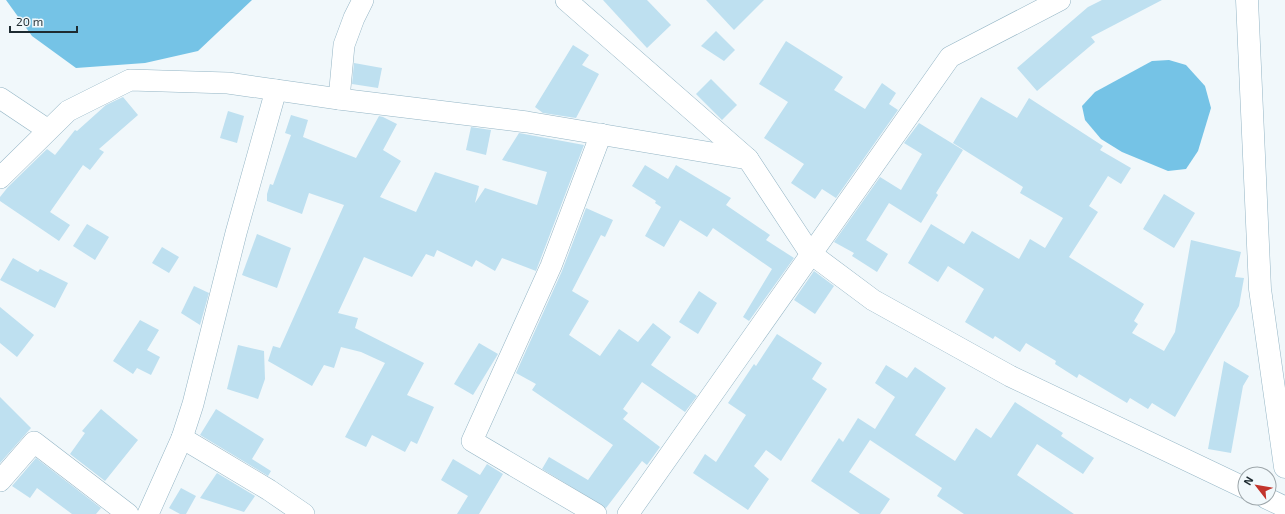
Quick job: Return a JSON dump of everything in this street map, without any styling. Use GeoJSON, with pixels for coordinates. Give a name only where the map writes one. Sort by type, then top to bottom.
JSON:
{"type":"FeatureCollection","features":[{"type":"Feature","properties":{"kind":"street"},"geometry":{"type":"LineString","coordinates":[[339,99],[344,45],[354,18],[363,0]]}},
{"type":"Feature","properties":{"kind":"street"},"geometry":{"type":"LineString","coordinates":[[566,0],[748,159],[810,253],[873,300],[1010,376],[1237,484]]}},
{"type":"Feature","properties":{"kind":"street"},"geometry":{"type":"LineString","coordinates":[[628,514],[810,253],[950,57],[1060,0]]}},
{"type":"Feature","properties":{"kind":"street"},"geometry":{"type":"LineString","coordinates":[[1247,0],[1260,288],[1285,467]]}},
{"type":"Feature","properties":{"kind":"street"},"geometry":{"type":"LineString","coordinates":[[0,178],[68,110],[130,80],[228,83],[339,99],[527,122],[748,159]]}},
{"type":"Feature","properties":{"kind":"street"},"geometry":{"type":"LineString","coordinates":[[148,514],[182,438],[193,404],[236,233],[276,90]]}},
{"type":"Feature","properties":{"kind":"street"},"geometry":{"type":"LineString","coordinates":[[0,98],[48,130]]}},
{"type":"Feature","properties":{"kind":"street"},"geometry":{"type":"LineString","coordinates":[[596,514],[472,441],[551,266],[601,134]]}},
{"type":"Feature","properties":{"kind":"street"},"geometry":{"type":"LineString","coordinates":[[182,438],[269,490],[304,514]]}},
{"type":"Feature","properties":{"kind":"street"},"geometry":{"type":"LineString","coordinates":[[0,481],[34,442],[128,514]]}},
{"type":"Feature","properties":{"kind":"water"},"geometry":{"type":"Polygon","coordinates":[[[6,0],[252,0],[198,51],[145,63],[76,68],[32,36],[6,0]]]}},
{"type":"Feature","properties":{"kind":"water"},"geometry":{"type":"Polygon","coordinates":[[[1169,60],[1186,65],[1205,86],[1211,108],[1198,151],[1186,169],[1168,171],[1122,152],[1101,139],[1085,120],[1082,106],[1095,92],[1152,61],[1169,60]]]}},
{"type":"Feature","properties":{"kind":"building"},"geometry":{"type":"Polygon","coordinates":[[[603,0],[647,0],[671,25],[647,48],[603,0]]]}},
{"type":"Feature","properties":{"kind":"building"},"geometry":{"type":"Polygon","coordinates":[[[706,0],[764,0],[734,30],[706,0]]]}},
{"type":"Feature","properties":{"kind":"building"},"geometry":{"type":"Polygon","coordinates":[[[1102,0],[1162,0],[1091,37],[1095,42],[1037,91],[1017,68],[1088,7],[1102,0]]]}},
{"type":"Feature","properties":{"kind":"building"},"geometry":{"type":"Polygon","coordinates":[[[716,31],[735,50],[724,61],[701,46],[716,31]]]}},
{"type":"Feature","properties":{"kind":"building"},"geometry":{"type":"Polygon","coordinates":[[[786,41],[843,77],[834,90],[865,109],[882,83],[896,93],[889,104],[898,110],[836,198],[822,189],[815,199],[791,183],[804,164],[764,138],[788,102],[759,84],[786,41]]]}},
{"type":"Feature","properties":{"kind":"building"},"geometry":{"type":"Polygon","coordinates":[[[573,45],[589,55],[582,65],[599,74],[576,118],[543,113],[535,107],[573,45]]]}},
{"type":"Feature","properties":{"kind":"building"},"geometry":{"type":"Polygon","coordinates":[[[354,63],[382,68],[378,88],[352,84],[354,63]]]}},
{"type":"Feature","properties":{"kind":"building"},"geometry":{"type":"Polygon","coordinates":[[[711,79],[737,105],[722,120],[696,94],[711,79]]]}},
{"type":"Feature","properties":{"kind":"building"},"geometry":{"type":"Polygon","coordinates":[[[123,97],[138,115],[99,149],[104,152],[90,170],[83,165],[50,212],[70,225],[59,241],[0,201],[0,197],[8,187],[47,149],[55,155],[75,130],[77,131],[106,105],[123,97]]]}},
{"type":"Feature","properties":{"kind":"building"},"geometry":{"type":"Polygon","coordinates":[[[981,97],[1017,118],[1029,98],[1103,146],[1100,150],[1131,168],[1121,184],[1108,176],[1089,206],[1098,212],[1069,257],[1144,304],[1134,321],[1138,324],[1132,333],[1164,351],[1175,332],[1191,240],[1241,252],[1235,277],[1244,278],[1239,306],[1175,417],[1152,403],[1148,409],[1130,398],[1127,403],[1079,374],[1077,378],[1055,364],[1056,361],[1026,343],[1020,352],[995,336],[993,339],[965,322],[984,289],[948,266],[938,282],[908,263],[931,224],[964,244],[972,231],[1019,259],[1030,239],[1045,248],[1063,218],[1020,193],[1023,187],[953,143],[981,97]]]}},
{"type":"Feature","properties":{"kind":"building"},"geometry":{"type":"Polygon","coordinates":[[[228,111],[244,116],[237,143],[220,138],[228,111]]]}},
{"type":"Feature","properties":{"kind":"building"},"geometry":{"type":"Polygon","coordinates":[[[291,115],[308,120],[303,137],[356,158],[379,116],[397,124],[383,150],[401,161],[380,197],[416,212],[435,172],[479,186],[475,203],[485,188],[537,205],[547,172],[502,160],[519,133],[584,145],[536,271],[502,258],[495,271],[476,260],[472,267],[437,250],[434,257],[426,254],[412,277],[364,257],[338,313],[358,318],[355,328],[424,363],[407,395],[434,407],[417,444],[411,441],[405,452],[372,435],[366,447],[345,437],[385,363],[361,352],[341,347],[334,368],[324,365],[312,386],[268,361],[273,346],[280,348],[344,205],[309,193],[302,214],[267,201],[267,194],[270,184],[273,185],[291,135],[285,133],[291,115]]]}},
{"type":"Feature","properties":{"kind":"building"},"geometry":{"type":"Polygon","coordinates":[[[919,123],[963,150],[936,193],[938,195],[921,223],[889,203],[866,240],[888,254],[877,272],[852,256],[854,253],[834,242],[880,177],[901,190],[922,154],[904,143],[919,123]]]}},
{"type":"Feature","properties":{"kind":"building"},"geometry":{"type":"Polygon","coordinates":[[[471,127],[491,130],[486,155],[466,150],[471,127]]]}},
{"type":"Feature","properties":{"kind":"building"},"geometry":{"type":"Polygon","coordinates":[[[645,165],[668,179],[676,165],[731,198],[726,205],[770,235],[766,240],[794,258],[749,321],[743,317],[772,269],[713,228],[707,237],[680,220],[664,247],[645,236],[661,207],[655,203],[656,201],[632,186],[645,165]]]}},
{"type":"Feature","properties":{"kind":"building"},"geometry":{"type":"Polygon","coordinates":[[[1164,194],[1195,213],[1174,248],[1143,229],[1164,194]]]}},
{"type":"Feature","properties":{"kind":"building"},"geometry":{"type":"Polygon","coordinates":[[[586,208],[613,220],[605,237],[601,235],[572,291],[589,301],[569,335],[600,356],[619,329],[638,342],[653,323],[671,337],[651,365],[697,396],[685,412],[642,382],[623,409],[628,413],[623,419],[660,447],[647,465],[642,461],[606,508],[542,469],[549,457],[588,480],[613,445],[532,390],[536,384],[516,373],[562,271],[586,208]]]}},
{"type":"Feature","properties":{"kind":"building"},"geometry":{"type":"Polygon","coordinates":[[[87,224],[109,237],[95,260],[73,246],[87,224]]]}},
{"type":"Feature","properties":{"kind":"building"},"geometry":{"type":"Polygon","coordinates":[[[257,234],[291,248],[277,288],[242,275],[257,234]]]}},
{"type":"Feature","properties":{"kind":"building"},"geometry":{"type":"Polygon","coordinates":[[[162,247],[179,257],[169,273],[152,263],[162,247]]]}},
{"type":"Feature","properties":{"kind":"building"},"geometry":{"type":"Polygon","coordinates":[[[13,258],[38,272],[40,269],[68,283],[55,308],[0,280],[13,258]]]}},
{"type":"Feature","properties":{"kind":"building"},"geometry":{"type":"Polygon","coordinates":[[[814,271],[834,286],[815,314],[794,300],[814,271]]]}},
{"type":"Feature","properties":{"kind":"building"},"geometry":{"type":"Polygon","coordinates":[[[194,286],[209,293],[200,325],[181,313],[194,286]]]}},
{"type":"Feature","properties":{"kind":"building"},"geometry":{"type":"Polygon","coordinates":[[[699,291],[717,303],[698,334],[679,322],[699,291]]]}},
{"type":"Feature","properties":{"kind":"building"},"geometry":{"type":"Polygon","coordinates":[[[0,307],[34,335],[17,357],[0,343],[0,307]]]}},
{"type":"Feature","properties":{"kind":"building"},"geometry":{"type":"Polygon","coordinates":[[[140,320],[159,330],[147,350],[160,357],[151,375],[137,368],[133,374],[113,361],[140,320]]]}},
{"type":"Feature","properties":{"kind":"building"},"geometry":{"type":"Polygon","coordinates":[[[777,334],[822,363],[812,379],[827,389],[781,461],[766,450],[754,466],[769,479],[748,510],[693,473],[705,454],[716,462],[746,415],[728,403],[754,364],[756,366],[777,334]]]}},
{"type":"Feature","properties":{"kind":"building"},"geometry":{"type":"Polygon","coordinates":[[[479,343],[498,354],[473,395],[454,384],[479,343]]]}},
{"type":"Feature","properties":{"kind":"building"},"geometry":{"type":"Polygon","coordinates":[[[238,345],[264,351],[265,379],[258,399],[227,389],[238,345]]]}},
{"type":"Feature","properties":{"kind":"building"},"geometry":{"type":"Polygon","coordinates":[[[1224,361],[1249,376],[1243,386],[1231,453],[1208,449],[1224,361]]]}},
{"type":"Feature","properties":{"kind":"building"},"geometry":{"type":"Polygon","coordinates":[[[886,365],[907,378],[915,367],[946,388],[915,435],[955,461],[976,428],[991,438],[1015,402],[1063,433],[1061,436],[1094,458],[1083,474],[1037,444],[1017,475],[1074,514],[964,514],[937,496],[942,488],[870,440],[849,472],[890,499],[880,514],[860,514],[811,481],[839,438],[843,442],[858,418],[875,429],[895,397],[875,383],[886,365]]]}},
{"type":"Feature","properties":{"kind":"building"},"geometry":{"type":"Polygon","coordinates":[[[0,397],[31,428],[0,463],[0,397]]]}},
{"type":"Feature","properties":{"kind":"building"},"geometry":{"type":"Polygon","coordinates":[[[101,409],[138,440],[105,481],[70,454],[85,433],[82,431],[101,409]]]}},
{"type":"Feature","properties":{"kind":"building"},"geometry":{"type":"Polygon","coordinates":[[[216,409],[264,439],[252,459],[271,471],[268,476],[200,435],[216,409]]]}},
{"type":"Feature","properties":{"kind":"building"},"geometry":{"type":"Polygon","coordinates":[[[36,458],[101,508],[96,514],[72,514],[37,488],[30,498],[12,486],[36,458]]]}},
{"type":"Feature","properties":{"kind":"building"},"geometry":{"type":"Polygon","coordinates":[[[453,459],[480,475],[487,464],[503,474],[479,514],[457,514],[468,496],[441,480],[453,459]]]}},
{"type":"Feature","properties":{"kind":"building"},"geometry":{"type":"Polygon","coordinates":[[[217,473],[255,496],[244,512],[200,498],[217,473]]]}},
{"type":"Feature","properties":{"kind":"building"},"geometry":{"type":"Polygon","coordinates":[[[181,488],[196,496],[186,514],[180,514],[169,508],[181,488]]]}}]}
